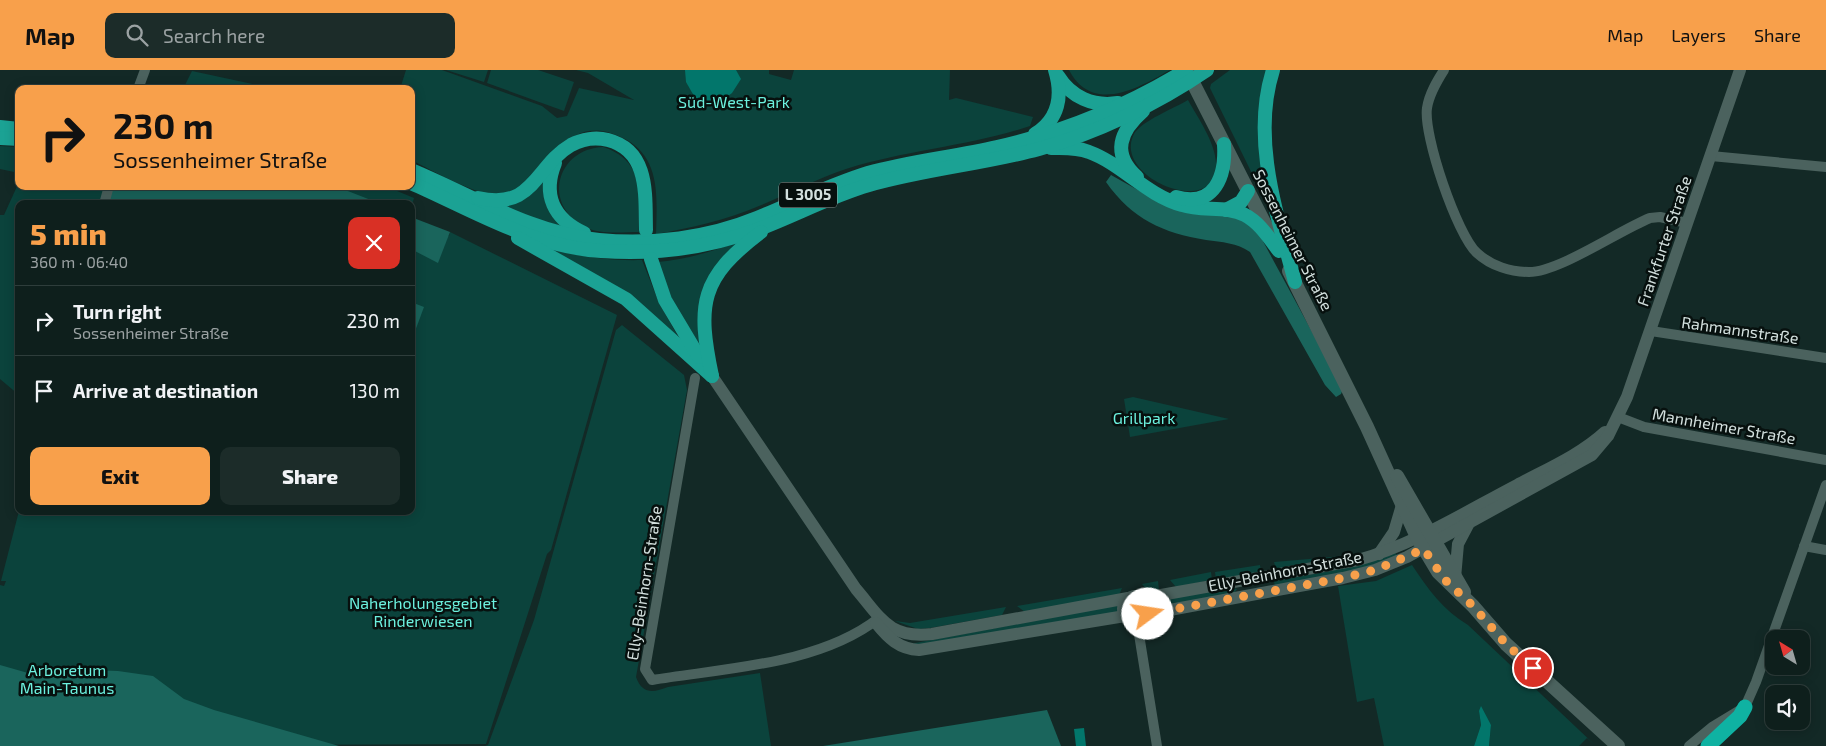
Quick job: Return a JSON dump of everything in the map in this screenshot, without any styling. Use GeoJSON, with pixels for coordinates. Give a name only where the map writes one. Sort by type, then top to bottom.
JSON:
{"type":"FeatureCollection","features":[{"type":"Feature","properties":{"kind":"highway","name":"L 3005"},"geometry":{"type":"LineString","coordinates":[[415,172],[503,214],[538,227],[598,240],[657,241],[706,233],[756,218],[821,190],[867,174],[1018,142],[1065,128],[1131,101],[1186,70]]}},
{"type":"Feature","properties":{"kind":"highway","name":"L 3005"},"geometry":{"type":"LineString","coordinates":[[415,185],[517,231],[567,246],[598,251],[642,252],[709,244],[774,223],[870,185],[1041,148],[1105,124],[1152,102],[1207,70]]}},
{"type":"Feature","properties":{"kind":"highway"},"geometry":{"type":"LineString","coordinates":[[1273,70],[1265,115],[1266,157],[1273,196],[1294,282]]}},
{"type":"Feature","properties":{"kind":"highway"},"geometry":{"type":"LineString","coordinates":[[1056,72],[1068,89],[1088,102],[1105,104],[1131,101]]}},
{"type":"Feature","properties":{"kind":"highway"},"geometry":{"type":"LineString","coordinates":[[1018,142],[1043,129],[1055,116],[1059,90],[1056,72]]}},
{"type":"Feature","properties":{"kind":"highway"},"geometry":{"type":"LineString","coordinates":[[1152,102],[1130,124],[1120,146],[1128,168],[1141,180],[1163,192],[1184,199],[1201,198],[1214,189],[1224,166],[1224,144]]}},
{"type":"Feature","properties":{"kind":"highway"},"geometry":{"type":"LineString","coordinates":[[0,127],[15,129]]}},
{"type":"Feature","properties":{"kind":"highway"},"geometry":{"type":"LineString","coordinates":[[0,138],[15,139]]}},
{"type":"Feature","properties":{"kind":"highway"},"geometry":{"type":"LineString","coordinates":[[462,194],[486,200],[507,199],[528,189],[572,145],[590,139],[609,140],[626,149],[635,158],[644,175],[646,230]]}},
{"type":"Feature","properties":{"kind":"highway"},"geometry":{"type":"LineString","coordinates":[[1041,148],[1070,148],[1088,151],[1169,201],[1204,210],[1226,210],[1252,219],[1279,251]]}},
{"type":"Feature","properties":{"kind":"highway"},"geometry":{"type":"LineString","coordinates":[[557,158],[550,187],[556,211],[570,226],[598,240]]}},
{"type":"Feature","properties":{"kind":"highway"},"geometry":{"type":"LineString","coordinates":[[1226,210],[1241,202],[1248,191]]}},
{"type":"Feature","properties":{"kind":"highway"},"geometry":{"type":"LineString","coordinates":[[486,218],[626,299],[712,376]]}},
{"type":"Feature","properties":{"kind":"highway"},"geometry":{"type":"LineString","coordinates":[[712,376],[703,323],[708,296],[714,281],[726,262],[736,251],[774,223]]}},
{"type":"Feature","properties":{"kind":"highway"},"geometry":{"type":"LineString","coordinates":[[650,260],[670,310],[712,376]]}},
{"type":"Feature","properties":{"kind":"highway"},"geometry":{"type":"LineString","coordinates":[[1708,746],[1740,716],[1745,707]]}},
{"type":"Feature","properties":{"kind":"main road","name":"Sossenheimer Straße"},"geometry":{"type":"LineString","coordinates":[[1186,70],[1426,540],[1444,579],[1473,606],[1506,644],[1618,746]]}},
{"type":"Feature","properties":{"kind":"main road","name":"Sossenheimer Straße"},"geometry":{"type":"LineString","coordinates":[[1367,426],[1402,505],[1473,606]]}},
{"type":"Feature","properties":{"kind":"street"},"geometry":{"type":"LineString","coordinates":[[139,85],[145,70]]}},
{"type":"Feature","properties":{"kind":"street"},"geometry":{"type":"LineString","coordinates":[[1444,70],[1433,88],[1426,109],[1430,137],[1445,189],[1465,239],[1477,253],[1487,260],[1517,271],[1544,271],[1650,218],[1660,217],[1686,224]]}},
{"type":"Feature","properties":{"kind":"street","name":"Frankfurter Straße"},"geometry":{"type":"LineString","coordinates":[[1426,540],[1472,521],[1592,455],[1602,445],[1616,419],[1651,331],[1740,70]]}},
{"type":"Feature","properties":{"kind":"street"},"geometry":{"type":"LineString","coordinates":[[1711,156],[1826,167]]}},
{"type":"Feature","properties":{"kind":"street","name":"Rahmannstraße"},"geometry":{"type":"LineString","coordinates":[[1651,331],[1826,358]]}},
{"type":"Feature","properties":{"kind":"street","name":"Elly-Beinhorn-Straße"},"geometry":{"type":"LineString","coordinates":[[712,376],[894,642],[908,650],[919,650],[1125,616]]}},
{"type":"Feature","properties":{"kind":"street","name":"Elly-Beinhorn-Straße"},"geometry":{"type":"LineString","coordinates":[[695,378],[645,669],[646,674],[652,680],[807,654],[834,644],[877,619]]}},
{"type":"Feature","properties":{"kind":"street","name":"Frankfurter Straße"},"geometry":{"type":"LineString","coordinates":[[1426,540],[1578,452],[1603,434],[1616,419]]}},
{"type":"Feature","properties":{"kind":"street","name":"Mannheimer Straße"},"geometry":{"type":"LineString","coordinates":[[1616,419],[1644,427],[1826,460]]}},
{"type":"Feature","properties":{"kind":"street"},"geometry":{"type":"LineString","coordinates":[[1689,746],[1712,727],[1745,707],[1776,627],[1826,485]]}},
{"type":"Feature","properties":{"kind":"street"},"geometry":{"type":"LineString","coordinates":[[1379,554],[1394,532],[1402,505]]}},
{"type":"Feature","properties":{"kind":"street"},"geometry":{"type":"LineString","coordinates":[[1455,578],[1460,538],[1472,521]]}},
{"type":"Feature","properties":{"kind":"street","name":"Elly-Beinhorn-Straße"},"geometry":{"type":"LineString","coordinates":[[877,619],[897,632],[920,635],[1135,596],[1144,598],[1266,576],[1379,554],[1426,540]]}},
{"type":"Feature","properties":{"kind":"street","name":"Elly-Beinhorn-Straße"},"geometry":{"type":"LineString","coordinates":[[1137,622],[1144,619],[1148,614],[1343,578],[1375,570],[1426,540]]}},
{"type":"Feature","properties":{"kind":"street"},"geometry":{"type":"LineString","coordinates":[[1804,546],[1826,550]]}},
{"type":"Feature","properties":{"kind":"street"},"geometry":{"type":"LineString","coordinates":[[1250,595],[1262,589],[1267,581],[1266,576]]}},
{"type":"Feature","properties":{"kind":"street"},"geometry":{"type":"LineString","coordinates":[[1128,598],[1123,608],[1125,616],[1137,622],[1157,746]]}},
{"type":"Feature","properties":{"kind":"street"},"geometry":{"type":"LineString","coordinates":[[1144,598],[1148,604],[1148,614]]}},
{"type":"Feature","properties":{"kind":"green space","name":"Süd-West-Park"},"geometry":{"type":"Polygon","coordinates":[[[406,70],[442,70],[542,106],[557,118],[567,116],[579,88],[634,100],[588,73],[576,70],[769,70],[769,74],[791,80],[794,70],[950,70],[949,100],[956,98],[1033,117],[1030,126],[1008,133],[892,157],[846,169],[734,215],[656,234],[656,193],[651,168],[637,147],[625,139],[603,131],[585,132],[570,139],[534,178],[520,189],[504,195],[494,195],[470,188],[415,162],[415,85],[401,85],[406,70]]]}},
{"type":"Feature","properties":{"kind":"green space"},"geometry":{"type":"Polygon","coordinates":[[[446,70],[488,70],[484,82],[446,70]]]}},
{"type":"Feature","properties":{"kind":"green space"},"geometry":{"type":"Polygon","coordinates":[[[491,70],[538,70],[574,82],[564,111],[487,83],[491,70]]]}},
{"type":"Feature","properties":{"kind":"green space"},"geometry":{"type":"Polygon","coordinates":[[[1069,70],[1170,70],[1130,90],[1116,94],[1102,94],[1090,91],[1079,83],[1069,70]]]}},
{"type":"Feature","properties":{"kind":"green space"},"geometry":{"type":"Polygon","coordinates":[[[1230,70],[1268,70],[1270,199],[1266,202],[1210,88],[1211,84],[1230,70]]]}},
{"type":"Feature","properties":{"kind":"green space"},"geometry":{"type":"Polygon","coordinates":[[[192,71],[257,85],[185,85],[192,71]]]}},
{"type":"Feature","properties":{"kind":"green space"},"geometry":{"type":"Polygon","coordinates":[[[1188,100],[1213,147],[1216,163],[1212,180],[1201,189],[1185,191],[1168,187],[1151,178],[1138,165],[1131,150],[1134,134],[1138,129],[1188,100]]]}},
{"type":"Feature","properties":{"kind":"green space"},"geometry":{"type":"Polygon","coordinates":[[[0,146],[15,147],[15,172],[0,169],[0,146]]]}},
{"type":"Feature","properties":{"kind":"green space"},"geometry":{"type":"Polygon","coordinates":[[[603,147],[617,153],[627,161],[633,171],[639,193],[639,232],[591,230],[572,217],[563,206],[559,193],[560,180],[565,167],[574,157],[587,150],[603,147]]]}},
{"type":"Feature","properties":{"kind":"green space"},"geometry":{"type":"Polygon","coordinates":[[[549,174],[547,198],[550,211],[568,228],[506,211],[505,203],[549,174]]]}},
{"type":"Feature","properties":{"kind":"green space"},"geometry":{"type":"Polygon","coordinates":[[[1111,175],[1163,204],[1240,218],[1258,232],[1343,389],[1341,394],[1336,397],[1325,385],[1250,252],[1229,243],[1176,233],[1150,222],[1138,215],[1116,195],[1106,182],[1111,175]]]}},
{"type":"Feature","properties":{"kind":"green space"},"geometry":{"type":"Polygon","coordinates":[[[15,190],[395,190],[414,198],[413,200],[15,200],[15,392],[0,379],[0,215],[4,215],[15,190]]]}},
{"type":"Feature","properties":{"kind":"green space"},"geometry":{"type":"Polygon","coordinates":[[[108,190],[345,190],[371,200],[105,200],[108,190]]]}},
{"type":"Feature","properties":{"kind":"green space","name":"Naherholungsgebiet Rinderwiesen"},"geometry":{"type":"Polygon","coordinates":[[[415,219],[449,236],[450,232],[617,315],[551,550],[547,554],[486,744],[0,746],[0,585],[4,586],[6,581],[1,581],[18,515],[415,515],[415,219]]]}},
{"type":"Feature","properties":{"kind":"green space"},"geometry":{"type":"Polygon","coordinates":[[[415,219],[450,232],[438,263],[415,251],[415,219]]]}},
{"type":"Feature","properties":{"kind":"green space"},"geometry":{"type":"Polygon","coordinates":[[[747,238],[719,262],[704,355],[673,302],[658,262],[704,253],[747,238]]]}},
{"type":"Feature","properties":{"kind":"green space"},"geometry":{"type":"Polygon","coordinates":[[[543,247],[592,257],[642,260],[659,303],[680,340],[543,247]]]}},
{"type":"Feature","properties":{"kind":"green space"},"geometry":{"type":"Polygon","coordinates":[[[415,304],[424,307],[415,331],[415,304]]]}},
{"type":"Feature","properties":{"kind":"green space"},"geometry":{"type":"Polygon","coordinates":[[[622,325],[684,375],[687,390],[636,677],[638,683],[641,687],[653,691],[760,673],[771,746],[485,746],[488,745],[534,620],[616,330],[622,325]]]}},
{"type":"Feature","properties":{"kind":"green space","name":"Grillpark"},"geometry":{"type":"Polygon","coordinates":[[[1133,397],[1229,419],[1130,437],[1124,399],[1133,397]]]}},
{"type":"Feature","properties":{"kind":"green space"},"geometry":{"type":"Polygon","coordinates":[[[1396,553],[1397,558],[1371,567],[1275,587],[1274,581],[1358,566],[1396,553]]]}},
{"type":"Feature","properties":{"kind":"green space"},"geometry":{"type":"Polygon","coordinates":[[[1344,556],[1276,569],[1274,562],[1344,556]]]}},
{"type":"Feature","properties":{"kind":"green space"},"geometry":{"type":"Polygon","coordinates":[[[1260,565],[1261,572],[1216,580],[1215,572],[1260,565]]]}},
{"type":"Feature","properties":{"kind":"green space"},"geometry":{"type":"Polygon","coordinates":[[[1412,565],[1430,590],[1451,613],[1468,625],[1596,746],[1587,738],[1579,746],[1489,746],[1491,725],[1479,711],[1481,725],[1474,746],[1384,746],[1374,698],[1357,702],[1338,586],[1376,581],[1412,565]]]}},
{"type":"Feature","properties":{"kind":"green space"},"geometry":{"type":"Polygon","coordinates":[[[1211,572],[1212,580],[1176,587],[1170,580],[1211,572]]]}},
{"type":"Feature","properties":{"kind":"green space"},"geometry":{"type":"Polygon","coordinates":[[[1158,581],[1159,590],[1147,590],[1142,584],[1158,581]]]}},
{"type":"Feature","properties":{"kind":"green space"},"geometry":{"type":"Polygon","coordinates":[[[1122,588],[1119,595],[1025,612],[1017,606],[1122,588]]]}},
{"type":"Feature","properties":{"kind":"green space"},"geometry":{"type":"Polygon","coordinates":[[[1237,589],[1233,595],[1168,606],[1167,598],[1237,589]]]}},
{"type":"Feature","properties":{"kind":"green space"},"geometry":{"type":"Polygon","coordinates":[[[1136,602],[1142,608],[1136,614],[1130,608],[1136,602]]]}},
{"type":"Feature","properties":{"kind":"green space"},"geometry":{"type":"Polygon","coordinates":[[[1119,605],[1120,614],[919,647],[910,644],[1119,605]]]}},
{"type":"Feature","properties":{"kind":"green space"},"geometry":{"type":"Polygon","coordinates":[[[1006,607],[1002,615],[930,628],[918,629],[895,621],[910,623],[1006,607]]]}},
{"type":"Feature","properties":{"kind":"green space","name":"Arboretum Main-Taunus"},"geometry":{"type":"Polygon","coordinates":[[[0,665],[42,677],[63,669],[118,671],[153,676],[184,699],[214,710],[339,746],[0,746],[0,665]]]}},
{"type":"Feature","properties":{"kind":"green space"},"geometry":{"type":"Polygon","coordinates":[[[1047,710],[1061,746],[823,746],[1047,710]]]}},
{"type":"Feature","properties":{"kind":"shaded area"},"geometry":{"type":"Polygon","coordinates":[[[685,70],[736,70],[741,79],[732,93],[716,105],[698,103],[686,82],[685,70]]]}},
{"type":"Feature","properties":{"kind":"shaded area"},"geometry":{"type":"Polygon","coordinates":[[[1481,706],[1491,725],[1489,746],[1474,746],[1481,725],[1479,711],[1481,706]]]}},
{"type":"Feature","properties":{"kind":"shaded area"},"geometry":{"type":"Polygon","coordinates":[[[1084,728],[1086,746],[1076,746],[1074,729],[1084,728]]]}},
{"type":"Feature","properties":{"kind":"route"},"geometry":{"type":"LineString","coordinates":[[1148,614],[1166,609],[1343,578],[1375,570],[1407,558],[1424,549],[1444,579],[1473,606],[1506,644],[1533,668]]}}]}
